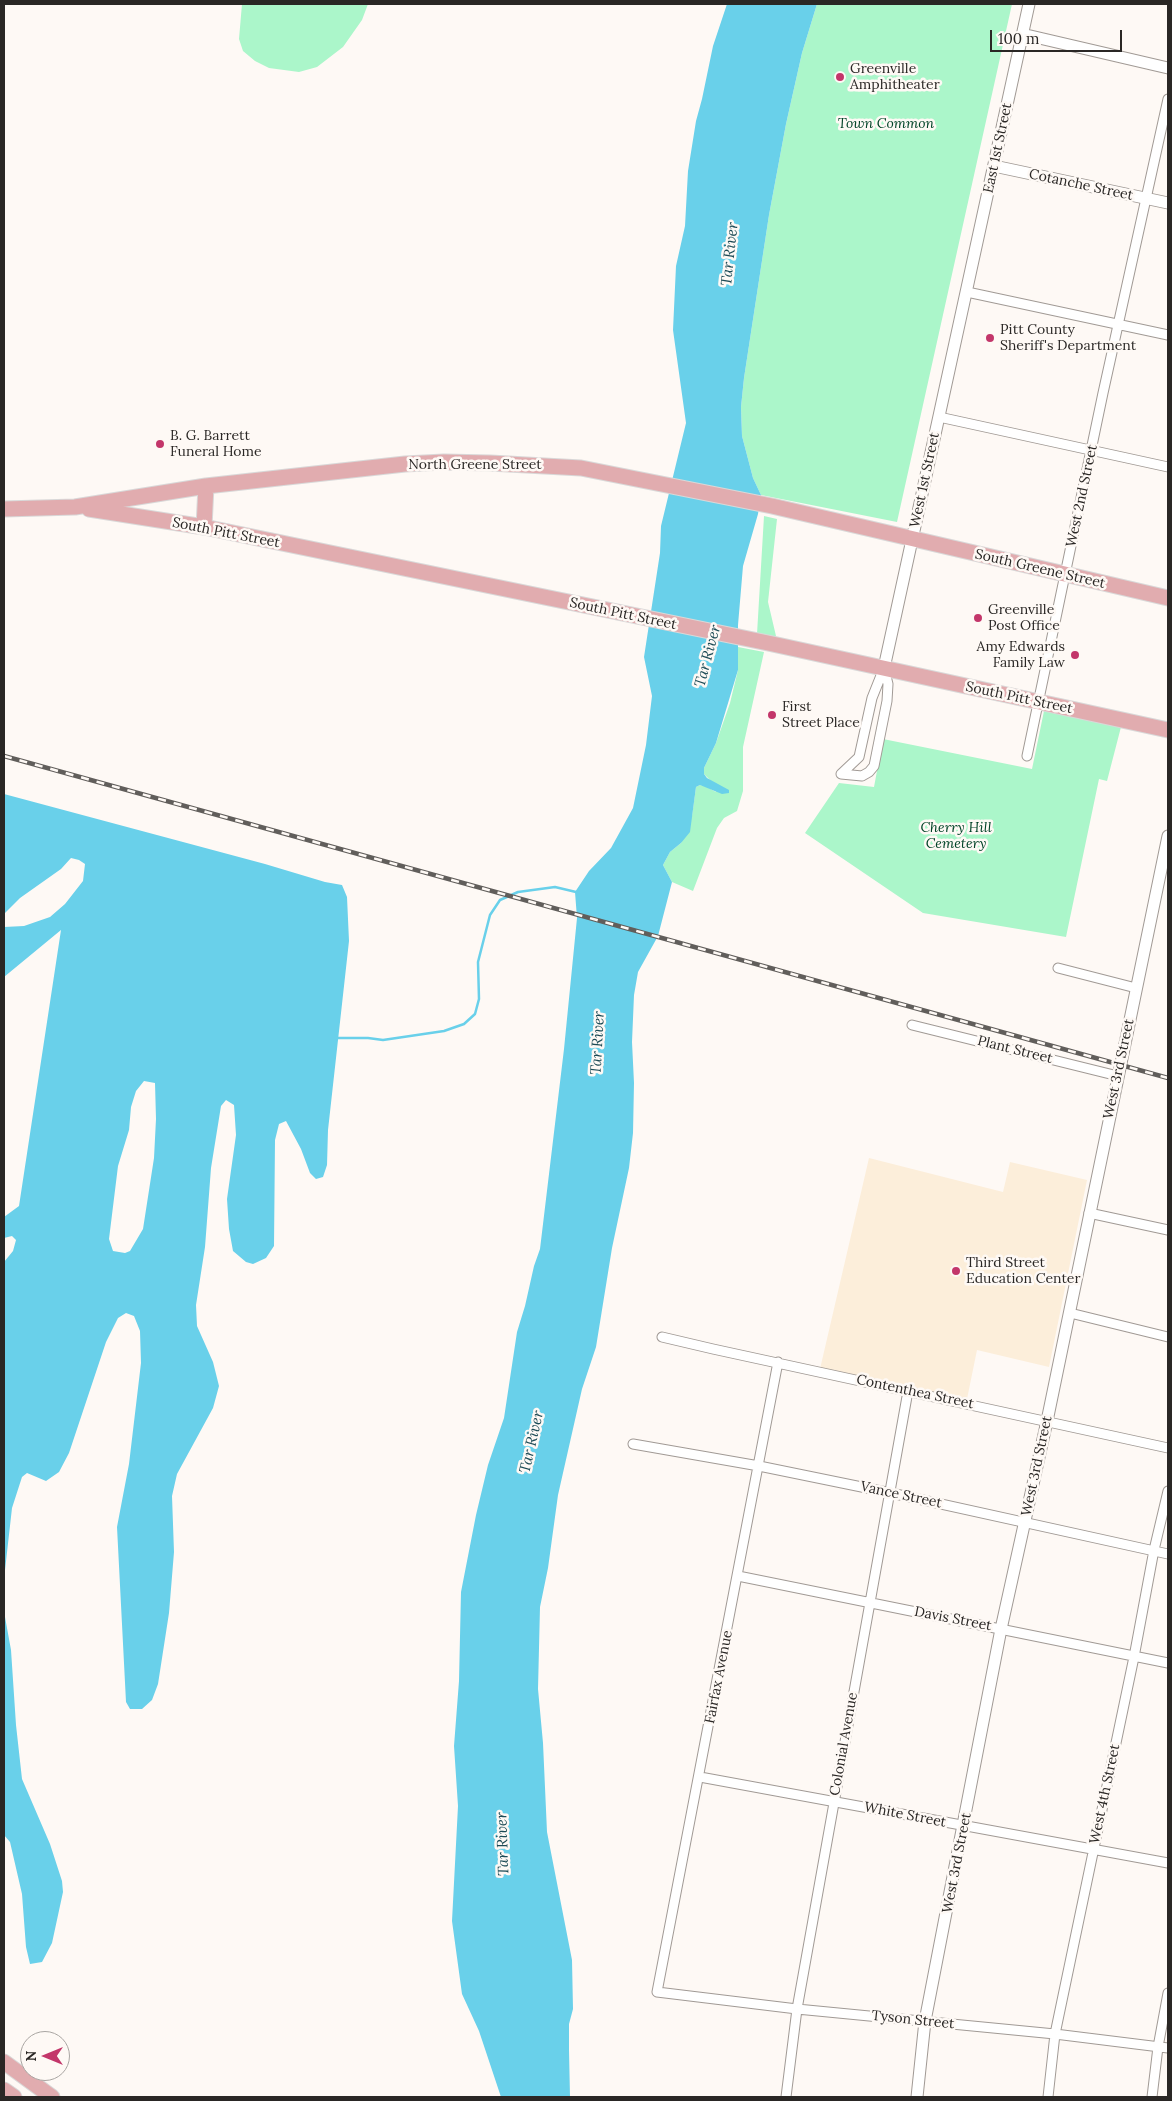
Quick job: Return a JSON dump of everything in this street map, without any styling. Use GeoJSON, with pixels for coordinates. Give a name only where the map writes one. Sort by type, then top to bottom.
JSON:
{"type":"FeatureCollection","features":[{"type":"Feature","properties":{"kind":"main road","name":"North Greene Street"},"geometry":{"type":"LineString","coordinates":[[4,509],[75,507],[206,486],[405,464],[472,463],[581,468],[772,506],[912,539]]}},
{"type":"Feature","properties":{"kind":"main road"},"geometry":{"type":"LineString","coordinates":[[204,527],[206,486]]}},
{"type":"Feature","properties":{"kind":"main road","name":"South Pitt Street"},"geometry":{"type":"LineString","coordinates":[[75,507],[204,527],[763,642],[1168,730]]}},
{"type":"Feature","properties":{"kind":"main road","name":"South Greene Street"},"geometry":{"type":"LineString","coordinates":[[912,539],[1168,598]]}},
{"type":"Feature","properties":{"kind":"main road"},"geometry":{"type":"LineString","coordinates":[[4,2062],[52,2097]]}},
{"type":"Feature","properties":{"kind":"main road"},"geometry":{"type":"LineString","coordinates":[[4,2090],[14,2097]]}},
{"type":"Feature","properties":{"kind":"street","name":"East 1st Street"},"geometry":{"type":"LineString","coordinates":[[966,292],[1029,4]]}},
{"type":"Feature","properties":{"kind":"street"},"geometry":{"type":"LineString","coordinates":[[1022,34],[1168,68]]}},
{"type":"Feature","properties":{"kind":"street","name":"West 2nd Street"},"geometry":{"type":"LineString","coordinates":[[1027,756],[1168,99]]}},
{"type":"Feature","properties":{"kind":"street","name":"Cotanche Street"},"geometry":{"type":"LineString","coordinates":[[994,166],[1168,203]]}},
{"type":"Feature","properties":{"kind":"street"},"geometry":{"type":"LineString","coordinates":[[966,292],[1168,335]]}},
{"type":"Feature","properties":{"kind":"street","name":"West 1st Street"},"geometry":{"type":"LineString","coordinates":[[884,668],[966,292]]}},
{"type":"Feature","properties":{"kind":"street"},"geometry":{"type":"LineString","coordinates":[[939,417],[1168,468]]}},
{"type":"Feature","properties":{"kind":"street"},"geometry":{"type":"LineString","coordinates":[[884,668],[888,684],[874,766],[862,776],[841,774],[857,760],[876,686],[884,668]]}},
{"type":"Feature","properties":{"kind":"street"},"geometry":{"type":"LineString","coordinates":[[868,719],[883,721]]}},
{"type":"Feature","properties":{"kind":"street"},"geometry":{"type":"LineString","coordinates":[[857,760],[867,773]]}},
{"type":"Feature","properties":{"kind":"street","name":"West 3rd Street"},"geometry":{"type":"LineString","coordinates":[[917,2097],[925,2021],[1001,1629],[1026,1522],[1168,836]]}},
{"type":"Feature","properties":{"kind":"street"},"geometry":{"type":"LineString","coordinates":[[1058,968],[1136,988]]}},
{"type":"Feature","properties":{"kind":"street","name":"Plant Street"},"geometry":{"type":"LineString","coordinates":[[912,1025],[1118,1076]]}},
{"type":"Feature","properties":{"kind":"street"},"geometry":{"type":"LineString","coordinates":[[1089,1213],[1168,1230]]}},
{"type":"Feature","properties":{"kind":"street"},"geometry":{"type":"LineString","coordinates":[[1070,1313],[1168,1337]]}},
{"type":"Feature","properties":{"kind":"street","name":"Contenthea Street"},"geometry":{"type":"LineString","coordinates":[[662,1336],[713,1350],[778,1362],[1168,1448]]}},
{"type":"Feature","properties":{"kind":"street","name":"Fairfax Avenue"},"geometry":{"type":"LineString","coordinates":[[658,1992],[778,1362]]}},
{"type":"Feature","properties":{"kind":"street","name":"Colonial Avenue"},"geometry":{"type":"LineString","coordinates":[[786,2097],[797,2009],[908,1391]]}},
{"type":"Feature","properties":{"kind":"street","name":"Vance Street"},"geometry":{"type":"LineString","coordinates":[[633,1444],[759,1466],[1168,1554]]}},
{"type":"Feature","properties":{"kind":"street","name":"West 4th Street"},"geometry":{"type":"LineString","coordinates":[[1048,2097],[1055,2034],[1134,1657],[1154,1550],[1168,1491]]}},
{"type":"Feature","properties":{"kind":"street","name":"Davis Street"},"geometry":{"type":"LineString","coordinates":[[738,1576],[1168,1663]]}},
{"type":"Feature","properties":{"kind":"street","name":"White Street"},"geometry":{"type":"LineString","coordinates":[[700,1777],[834,1800],[964,1827],[1168,1863]]}},
{"type":"Feature","properties":{"kind":"street","name":"Tyson Street"},"geometry":{"type":"LineString","coordinates":[[658,1992],[797,2009],[1055,2034],[1168,2048]]}},
{"type":"Feature","properties":{"kind":"street"},"geometry":{"type":"LineString","coordinates":[[1152,2097],[1158,2047],[1168,1992]]}},
{"type":"Feature","properties":{"kind":"shaded area","name":"Third Street Education Center"},"geometry":{"type":"Polygon","coordinates":[[[869,1158],[1003,1192],[1010,1162],[1087,1180],[1049,1367],[977,1350],[967,1399],[820,1369],[869,1158]]]}},
{"type":"Feature","properties":{"kind":"green space"},"geometry":{"type":"Polygon","coordinates":[[[242,4],[368,4],[362,20],[343,47],[317,67],[299,72],[269,68],[255,61],[243,51],[239,39],[242,4]]]}},
{"type":"Feature","properties":{"kind":"green space","name":"Town Common"},"geometry":{"type":"Polygon","coordinates":[[[817,4],[1012,4],[897,522],[761,495],[753,478],[742,436],[741,407],[744,378],[769,215],[786,124],[802,53],[817,4]]]}},
{"type":"Feature","properties":{"kind":"green space"},"geometry":{"type":"Polygon","coordinates":[[[764,516],[777,519],[768,602],[776,636],[768,639],[757,634],[764,516]]]}},
{"type":"Feature","properties":{"kind":"green space"},"geometry":{"type":"Polygon","coordinates":[[[738,647],[764,652],[743,747],[743,791],[737,811],[724,818],[717,828],[693,891],[672,882],[663,865],[670,852],[681,843],[692,816],[696,787],[700,785],[705,786],[716,792],[711,781],[704,774],[704,768],[716,743],[730,703],[738,670],[738,647]]]}},
{"type":"Feature","properties":{"kind":"green space","name":"Cherry Hill Cemetery"},"geometry":{"type":"Polygon","coordinates":[[[1044,711],[1121,727],[1107,781],[1099,779],[1066,937],[923,913],[805,833],[839,783],[874,787],[883,739],[1032,769],[1044,711]]]}},
{"type":"Feature","properties":{"kind":"water","name":"Tar River"},"geometry":{"type":"Polygon","coordinates":[[[727,4],[817,4],[802,53],[786,124],[769,215],[744,378],[741,407],[742,436],[753,478],[761,495],[758,514],[743,566],[738,625],[738,670],[716,743],[704,768],[704,774],[707,778],[729,790],[729,793],[722,794],[700,785],[696,787],[690,832],[670,852],[663,865],[672,882],[658,936],[638,972],[634,995],[632,1042],[634,1083],[633,1133],[629,1168],[612,1248],[596,1347],[582,1389],[558,1495],[548,1568],[540,1607],[538,1689],[543,1743],[547,1832],[572,1960],[573,2009],[569,2024],[570,2097],[501,2097],[479,2031],[462,1994],[452,1921],[458,1806],[454,1746],[459,1681],[461,1592],[488,1465],[504,1418],[517,1332],[540,1249],[564,1049],[577,918],[575,892],[589,871],[611,848],[633,808],[646,745],[652,696],[644,657],[660,553],[661,526],[686,423],[673,330],[676,266],[685,226],[688,171],[696,121],[713,46],[727,4]]]}},
{"type":"Feature","properties":{"kind":"water"},"geometry":{"type":"Polygon","coordinates":[[[4,794],[325,882],[342,885],[347,897],[349,941],[328,1130],[327,1165],[323,1177],[316,1179],[310,1173],[301,1149],[286,1121],[279,1124],[275,1140],[274,1246],[266,1258],[253,1264],[246,1262],[233,1251],[227,1199],[236,1135],[234,1105],[226,1100],[221,1106],[211,1168],[205,1247],[196,1305],[197,1326],[213,1362],[219,1386],[213,1408],[177,1474],[172,1496],[174,1552],[169,1613],[158,1684],[152,1700],[142,1709],[130,1709],[126,1702],[117,1527],[129,1464],[141,1363],[140,1331],[134,1316],[126,1313],[118,1318],[106,1342],[69,1453],[59,1472],[46,1481],[27,1473],[22,1477],[12,1508],[4,1579],[4,1262],[13,1251],[16,1240],[12,1236],[4,1238],[4,1217],[19,1206],[61,930],[4,977],[4,927],[24,926],[50,917],[65,904],[83,881],[85,864],[71,858],[61,869],[20,898],[4,914],[4,794]],[[144,1081],[136,1091],[131,1107],[129,1130],[118,1166],[109,1239],[113,1251],[125,1253],[130,1251],[143,1229],[154,1158],[155,1083],[144,1081]]]}},
{"type":"Feature","properties":{"kind":"water"},"geometry":{"type":"Polygon","coordinates":[[[4,1579],[5,1617],[11,1650],[22,1779],[50,1844],[62,1881],[63,1892],[52,1943],[42,1962],[30,1964],[26,1947],[22,1894],[10,1842],[4,1835],[4,1579]]]}},
{"type":"Feature","properties":{"kind":"waterway"},"geometry":{"type":"LineString","coordinates":[[336,1038],[383,1040],[444,1031],[464,1024],[475,1014],[479,999],[478,962],[490,915],[500,900],[518,892],[555,887],[576,892]]}},
{"type":"Feature","properties":{"kind":"railway"},"geometry":{"type":"LineString","coordinates":[[4,756],[1168,1078]]}},
{"type":"Feature","properties":{"kind":"place","name":"Greenville Amphitheater"},"geometry":{"type":"Point","coordinates":[840,77]}},
{"type":"Feature","properties":{"kind":"place","name":"Pitt County Sheriff's Department"},"geometry":{"type":"Point","coordinates":[990,338]}},
{"type":"Feature","properties":{"kind":"place","name":"B. G. Barrett Funeral Home"},"geometry":{"type":"Point","coordinates":[160,444]}},
{"type":"Feature","properties":{"kind":"place","name":"Greenville Post Office"},"geometry":{"type":"Point","coordinates":[978,618]}},
{"type":"Feature","properties":{"kind":"place","name":"Amy Edwards Family Law"},"geometry":{"type":"Point","coordinates":[1075,655]}},
{"type":"Feature","properties":{"kind":"place","name":"First Street Place"},"geometry":{"type":"Point","coordinates":[772,715]}},
{"type":"Feature","properties":{"kind":"place","name":"Third Street Education Center"},"geometry":{"type":"Point","coordinates":[956,1271]}}]}
